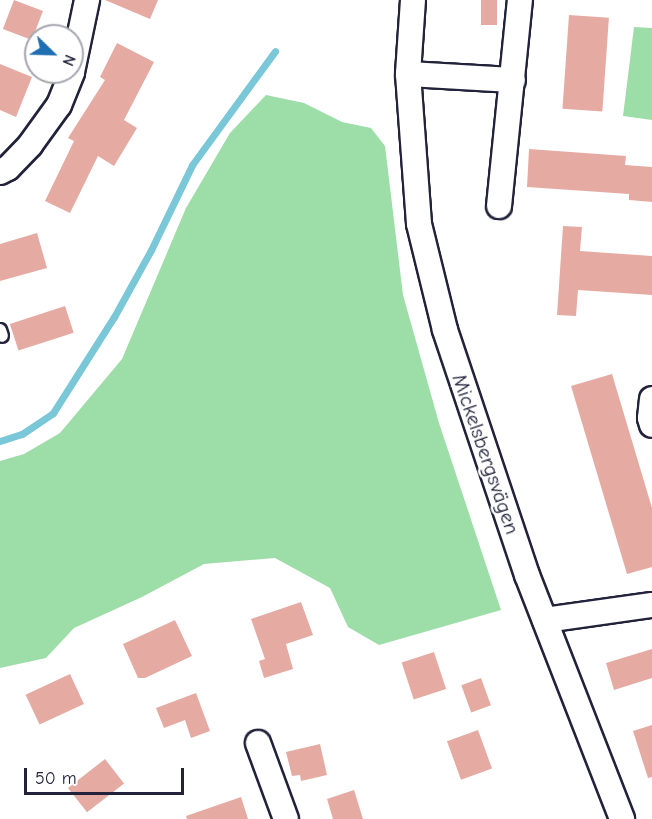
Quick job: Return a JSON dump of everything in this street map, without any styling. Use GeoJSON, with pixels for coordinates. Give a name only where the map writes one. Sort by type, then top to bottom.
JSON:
{"type":"FeatureCollection","features":[{"type":"Feature","properties":{"kind":"street"},"geometry":{"type":"LineString","coordinates":[[82,24],[87,0]]}},
{"type":"Feature","properties":{"kind":"street","name":"Mickelsbergsvägen"},"geometry":{"type":"LineString","coordinates":[[413,0],[408,74],[419,224],[445,330],[477,432],[545,620],[622,819]]}},
{"type":"Feature","properties":{"kind":"street"},"geometry":{"type":"LineString","coordinates":[[499,206],[520,0]]}},
{"type":"Feature","properties":{"kind":"street"},"geometry":{"type":"LineString","coordinates":[[408,74],[513,80]]}},
{"type":"Feature","properties":{"kind":"street"},"geometry":{"type":"LineString","coordinates":[[0,172],[8,168],[36,137],[59,105],[67,84]]}},
{"type":"Feature","properties":{"kind":"street"},"geometry":{"type":"LineString","coordinates":[[652,399],[650,418],[652,425]]}},
{"type":"Feature","properties":{"kind":"street"},"geometry":{"type":"LineString","coordinates":[[545,620],[652,605]]}},
{"type":"Feature","properties":{"kind":"street"},"geometry":{"type":"LineString","coordinates":[[258,743],[286,819]]}},
{"type":"Feature","properties":{"kind":"green space"},"geometry":{"type":"Polygon","coordinates":[[[634,27],[652,28],[652,120],[623,116],[634,27]]]}},
{"type":"Feature","properties":{"kind":"green space"},"geometry":{"type":"Polygon","coordinates":[[[266,95],[304,103],[342,122],[371,128],[385,146],[403,295],[439,423],[501,610],[379,645],[348,627],[330,588],[275,558],[204,564],[142,597],[74,628],[46,658],[0,668],[0,461],[24,454],[60,433],[122,359],[186,208],[230,133],[266,95]]]}},
{"type":"Feature","properties":{"kind":"building"},"geometry":{"type":"Polygon","coordinates":[[[14,0],[43,11],[38,24],[24,24],[24,37],[3,29],[14,0]]]}},
{"type":"Feature","properties":{"kind":"building"},"geometry":{"type":"Polygon","coordinates":[[[105,0],[158,0],[150,19],[105,0]]]}},
{"type":"Feature","properties":{"kind":"building"},"geometry":{"type":"Polygon","coordinates":[[[481,0],[497,0],[497,25],[481,25],[481,0]]]}},
{"type":"Feature","properties":{"kind":"building"},"geometry":{"type":"Polygon","coordinates":[[[569,15],[609,18],[602,112],[562,109],[569,15]]]}},
{"type":"Feature","properties":{"kind":"building"},"geometry":{"type":"Polygon","coordinates":[[[117,43],[154,62],[124,120],[137,128],[114,166],[98,156],[70,213],[45,201],[74,141],[68,138],[105,80],[100,77],[117,43]]]}},
{"type":"Feature","properties":{"kind":"building"},"geometry":{"type":"Polygon","coordinates":[[[0,64],[24,74],[24,84],[29,84],[16,117],[0,110],[0,64]]]}},
{"type":"Feature","properties":{"kind":"building"},"geometry":{"type":"Polygon","coordinates":[[[529,149],[626,156],[625,165],[652,167],[652,202],[629,200],[629,194],[527,187],[529,149]]]}},
{"type":"Feature","properties":{"kind":"building"},"geometry":{"type":"Polygon","coordinates":[[[563,226],[582,227],[580,251],[652,256],[652,295],[578,290],[576,316],[557,315],[563,226]]]}},
{"type":"Feature","properties":{"kind":"building"},"geometry":{"type":"Polygon","coordinates":[[[37,233],[47,268],[0,281],[0,244],[37,233]]]}},
{"type":"Feature","properties":{"kind":"building"},"geometry":{"type":"Polygon","coordinates":[[[65,306],[74,333],[18,351],[10,324],[65,306]]]}},
{"type":"Feature","properties":{"kind":"building"},"geometry":{"type":"Polygon","coordinates":[[[612,374],[652,508],[652,567],[627,574],[571,386],[612,374]]]}},
{"type":"Feature","properties":{"kind":"building"},"geometry":{"type":"Polygon","coordinates":[[[301,602],[313,635],[286,644],[293,669],[264,678],[259,661],[265,659],[251,619],[301,602]]]}},
{"type":"Feature","properties":{"kind":"building"},"geometry":{"type":"Polygon","coordinates":[[[175,620],[192,656],[145,678],[138,678],[123,644],[175,620]]]}},
{"type":"Feature","properties":{"kind":"building"},"geometry":{"type":"Polygon","coordinates":[[[652,649],[652,678],[614,690],[606,663],[652,649]]]}},
{"type":"Feature","properties":{"kind":"building"},"geometry":{"type":"Polygon","coordinates":[[[434,652],[446,689],[414,700],[402,663],[434,652]]]}},
{"type":"Feature","properties":{"kind":"building"},"geometry":{"type":"Polygon","coordinates":[[[70,674],[84,704],[40,725],[26,695],[70,674]]]}},
{"type":"Feature","properties":{"kind":"building"},"geometry":{"type":"Polygon","coordinates":[[[481,678],[491,705],[471,712],[461,685],[481,678]]]}},
{"type":"Feature","properties":{"kind":"building"},"geometry":{"type":"Polygon","coordinates":[[[196,693],[210,731],[191,738],[185,720],[164,728],[156,708],[196,693]]]}},
{"type":"Feature","properties":{"kind":"building"},"geometry":{"type":"Polygon","coordinates":[[[652,725],[652,777],[648,778],[633,731],[652,725]]]}},
{"type":"Feature","properties":{"kind":"building"},"geometry":{"type":"Polygon","coordinates":[[[478,730],[492,769],[461,780],[447,741],[478,730]]]}},
{"type":"Feature","properties":{"kind":"building"},"geometry":{"type":"Polygon","coordinates":[[[320,744],[327,775],[301,781],[300,775],[292,776],[286,752],[320,744]]]}},
{"type":"Feature","properties":{"kind":"building"},"geometry":{"type":"Polygon","coordinates":[[[105,759],[124,783],[87,812],[68,788],[105,759]]]}},
{"type":"Feature","properties":{"kind":"building"},"geometry":{"type":"Polygon","coordinates":[[[354,790],[363,819],[333,819],[327,799],[354,790]]]}},
{"type":"Feature","properties":{"kind":"building"},"geometry":{"type":"Polygon","coordinates":[[[241,797],[248,819],[187,819],[186,816],[241,797]]]}},
{"type":"Feature","properties":{"kind":"waterway"},"geometry":{"type":"LineString","coordinates":[[0,441],[22,434],[53,413],[114,317],[151,250],[192,165],[275,51]]}}]}
